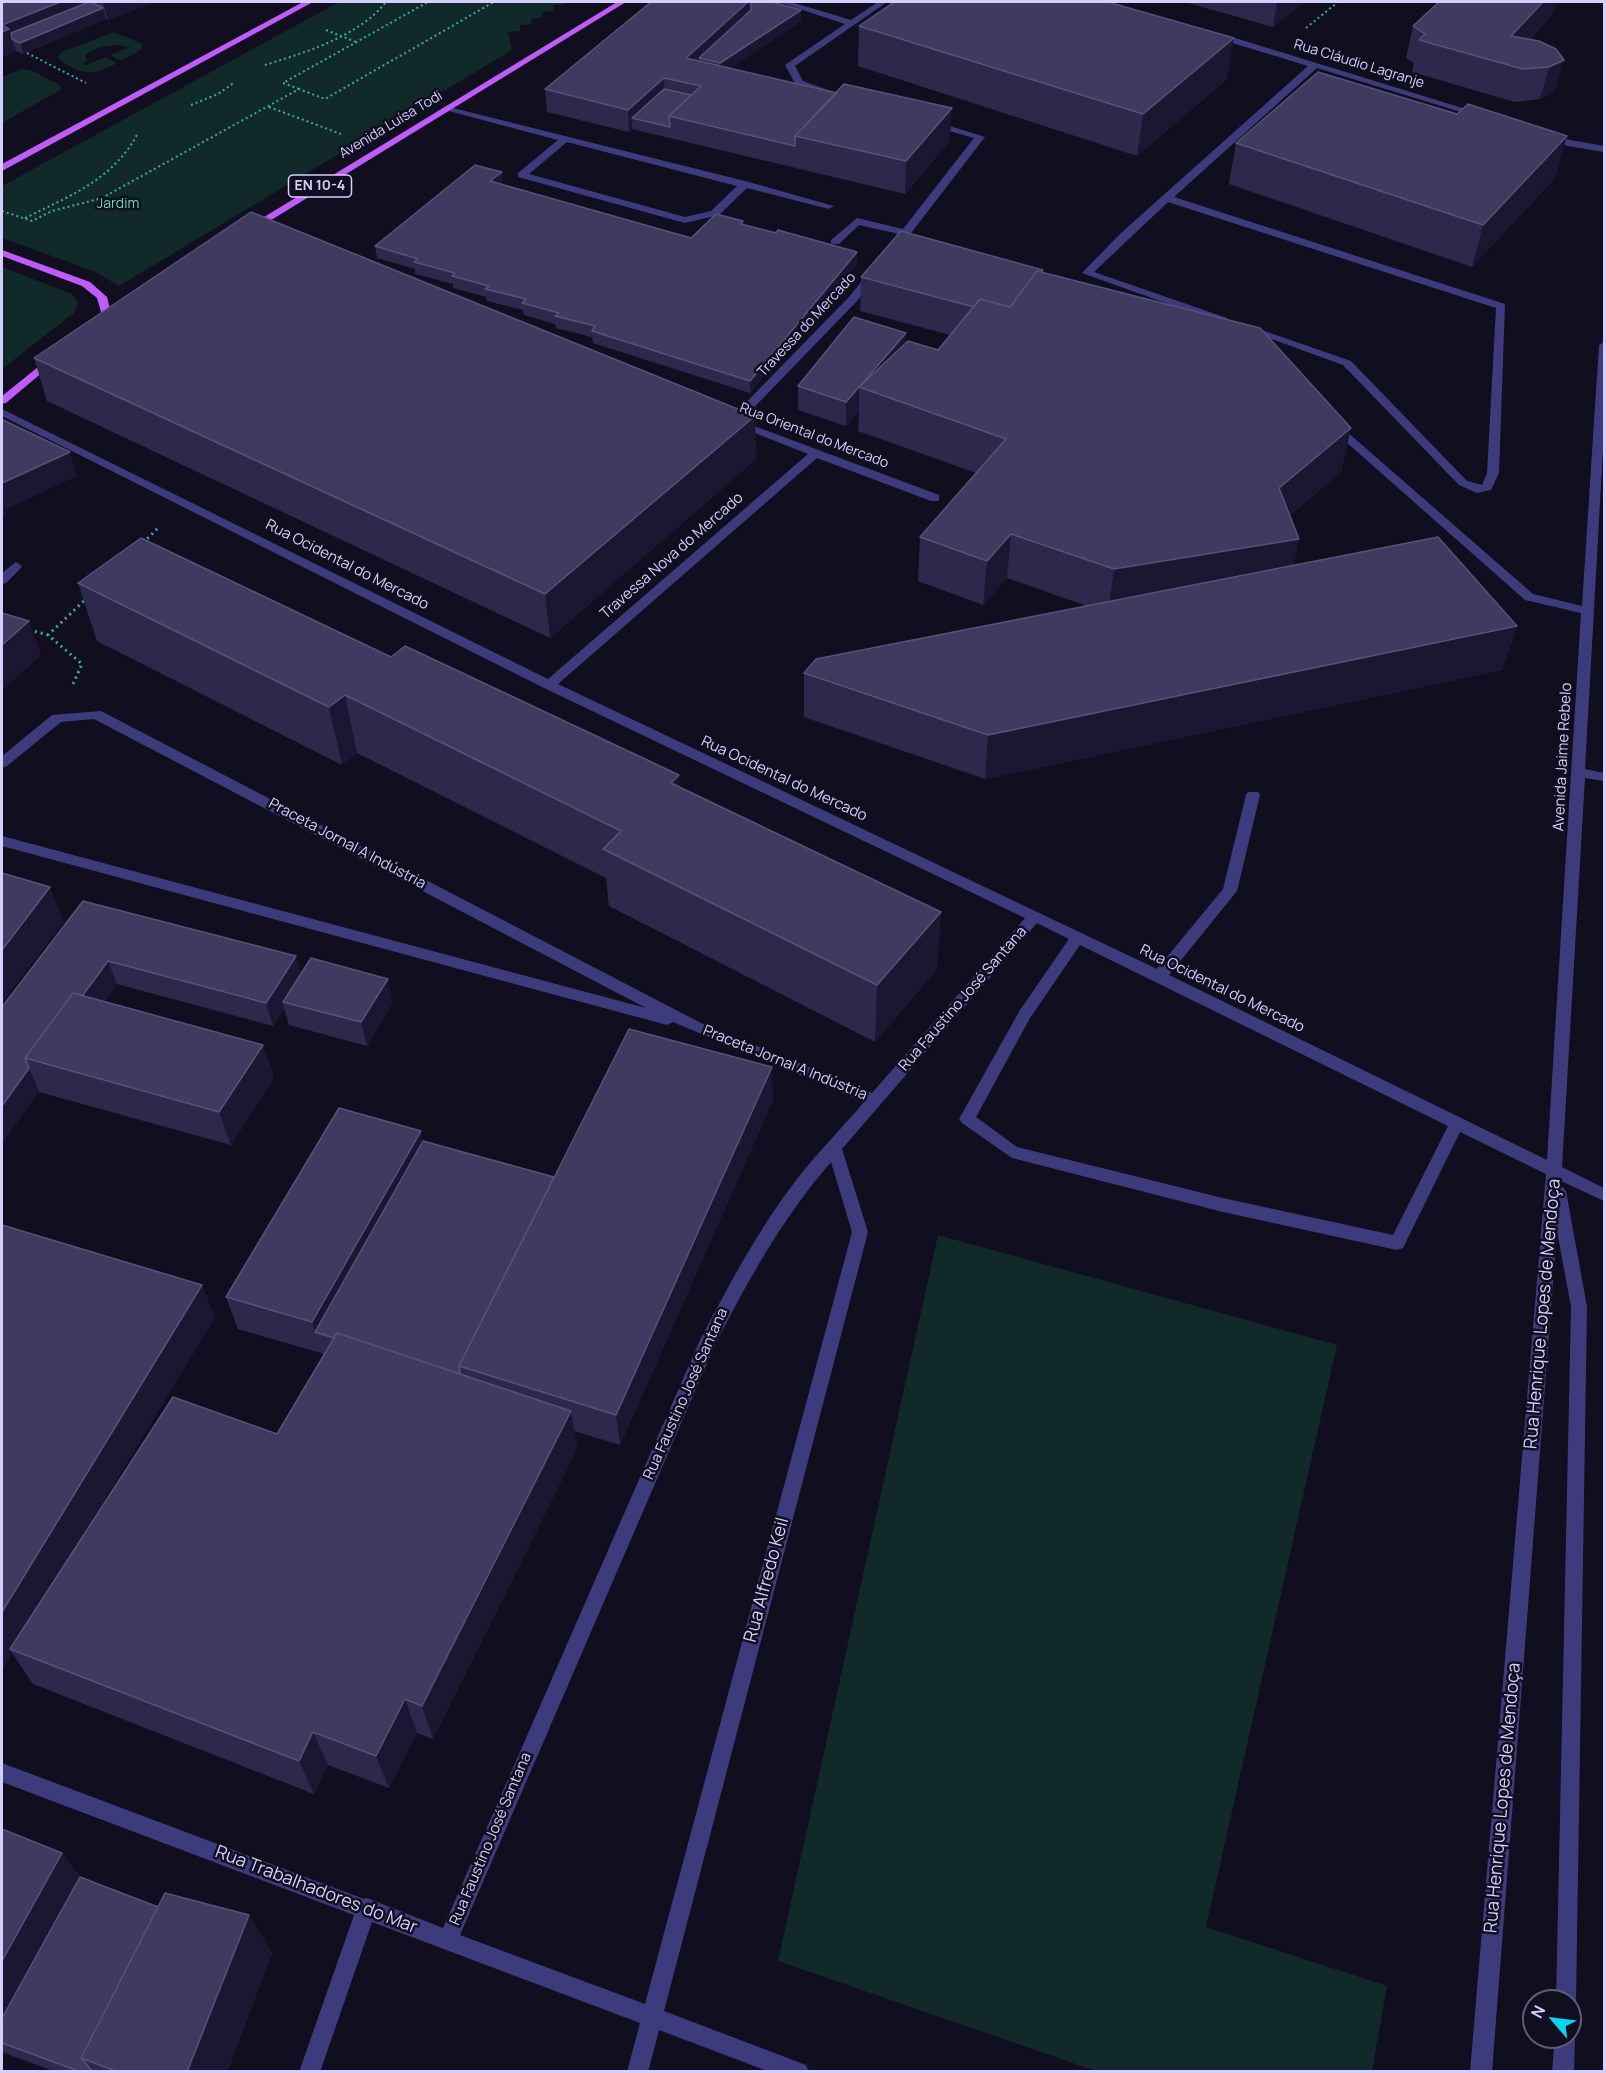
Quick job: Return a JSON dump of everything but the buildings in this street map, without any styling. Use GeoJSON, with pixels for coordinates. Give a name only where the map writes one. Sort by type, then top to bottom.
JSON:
{"type":"FeatureCollection","features":[{"type":"Feature","properties":{"kind":"main road"},"geometry":{"type":"LineString","coordinates":[[2,168],[309,2]]}},
{"type":"Feature","properties":{"kind":"main road","name":"Avenida Luísa Todi"},"geometry":{"type":"LineString","coordinates":[[242,234],[622,2]]}},
{"type":"Feature","properties":{"kind":"main road"},"geometry":{"type":"LineString","coordinates":[[2,253],[87,284],[99,292],[107,303],[103,320],[121,308]]}},
{"type":"Feature","properties":{"kind":"main road"},"geometry":{"type":"LineString","coordinates":[[2,401],[65,348]]}},
{"type":"Feature","properties":{"kind":"street"},"geometry":{"type":"LineString","coordinates":[[783,2],[852,23]]}},
{"type":"Feature","properties":{"kind":"street"},"geometry":{"type":"LineString","coordinates":[[839,97],[800,83],[790,65],[883,2]]}},
{"type":"Feature","properties":{"kind":"street","name":"Rua Cláudio Lagranje"},"geometry":{"type":"LineString","coordinates":[[1207,32],[1495,120]]}},
{"type":"Feature","properties":{"kind":"street"},"geometry":{"type":"LineString","coordinates":[[1167,198],[1501,306],[1493,473],[1487,488],[1477,489],[1463,483],[1347,363],[1087,273],[1167,198],[1315,65]]}},
{"type":"Feature","properties":{"kind":"street"},"geometry":{"type":"LineString","coordinates":[[448,108],[829,206]]}},
{"type":"Feature","properties":{"kind":"street","name":"Travessa do Mercado"},"geometry":{"type":"LineString","coordinates":[[728,419],[853,299],[894,253],[906,233],[980,137],[925,122]]}},
{"type":"Feature","properties":{"kind":"street"},"geometry":{"type":"LineString","coordinates":[[1536,133],[1568,143],[1605,149]]}},
{"type":"Feature","properties":{"kind":"street"},"geometry":{"type":"LineString","coordinates":[[565,139],[522,175],[685,220],[715,213],[746,184]]}},
{"type":"Feature","properties":{"kind":"street"},"geometry":{"type":"LineString","coordinates":[[835,242],[857,221],[906,233]]}},
{"type":"Feature","properties":{"kind":"street"},"geometry":{"type":"LineString","coordinates":[[242,234],[262,236]]}},
{"type":"Feature","properties":{"kind":"street","name":"Avenida Jaime Rebelo"},"geometry":{"type":"LineString","coordinates":[[1554,1170],[1605,345]]}},
{"type":"Feature","properties":{"kind":"street","name":"Rua Ocidental do Mercado"},"geometry":{"type":"LineString","coordinates":[[2,412],[549,685],[1035,916],[1605,1195]]}},
{"type":"Feature","properties":{"kind":"street"},"geometry":{"type":"LineString","coordinates":[[1321,415],[1529,597],[1588,611]]}},
{"type":"Feature","properties":{"kind":"street","name":"Rua Oriental do Mercado"},"geometry":{"type":"LineString","coordinates":[[728,419],[935,498]]}},
{"type":"Feature","properties":{"kind":"street","name":"Travessa Nova do Mercado"},"geometry":{"type":"LineString","coordinates":[[549,685],[816,453]]}},
{"type":"Feature","properties":{"kind":"street"},"geometry":{"type":"LineString","coordinates":[[2,580],[16,566]]}},
{"type":"Feature","properties":{"kind":"street","name":"Praceta Jornal A Indústria"},"geometry":{"type":"LineString","coordinates":[[57,718],[96,714],[696,1026],[874,1100]]}},
{"type":"Feature","properties":{"kind":"street"},"geometry":{"type":"LineString","coordinates":[[2,763],[57,718]]}},
{"type":"Feature","properties":{"kind":"street"},"geometry":{"type":"LineString","coordinates":[[1579,772],[1605,777]]}},
{"type":"Feature","properties":{"kind":"street"},"geometry":{"type":"LineString","coordinates":[[1158,976],[1230,891],[1253,795]]}},
{"type":"Feature","properties":{"kind":"street","name":"Praceta Jornal A Indústria"},"geometry":{"type":"LineString","coordinates":[[2,841],[696,1026]]}},
{"type":"Feature","properties":{"kind":"street","name":"Rua Faustino José Santana"},"geometry":{"type":"LineString","coordinates":[[448,1940],[705,1345],[740,1278],[774,1223],[803,1183],[1035,916]]}},
{"type":"Feature","properties":{"kind":"street"},"geometry":{"type":"LineString","coordinates":[[1078,937],[1025,1014],[967,1119],[1012,1152],[1223,1205],[1397,1243],[1457,1123]]}},
{"type":"Feature","properties":{"kind":"street","name":"Rua Alfredo Keil"},"geometry":{"type":"LineString","coordinates":[[637,2072],[860,1232],[834,1147]]}},
{"type":"Feature","properties":{"kind":"street","name":"Rua Henrique Lopes de Mendoça"},"geometry":{"type":"LineString","coordinates":[[1554,1170],[1579,1307],[1566,1989]]}},
{"type":"Feature","properties":{"kind":"street","name":"Rua Henrique Lopes de Mendoça"},"geometry":{"type":"LineString","coordinates":[[1481,2072],[1554,1170]]}},
{"type":"Feature","properties":{"kind":"street","name":"Rua Trabalhadores do Mar"},"geometry":{"type":"LineString","coordinates":[[2,1773],[800,2072]]}},
{"type":"Feature","properties":{"kind":"street"},"geometry":{"type":"LineString","coordinates":[[309,2072],[367,1908]]}},
{"type":"Feature","properties":{"kind":"street"},"geometry":{"type":"LineString","coordinates":[[1563,2072],[1564,2049]]}},
{"type":"Feature","properties":{"kind":"path"},"geometry":{"type":"LineString","coordinates":[[259,68],[303,52],[339,35],[373,17],[386,2]]}},
{"type":"Feature","properties":{"kind":"path"},"geometry":{"type":"LineString","coordinates":[[429,2],[283,83],[324,99],[494,2]]}},
{"type":"Feature","properties":{"kind":"path"},"geometry":{"type":"LineString","coordinates":[[1301,32],[1338,2]]}},
{"type":"Feature","properties":{"kind":"path"},"geometry":{"type":"LineString","coordinates":[[321,28],[356,42]]}},
{"type":"Feature","properties":{"kind":"path"},"geometry":{"type":"LineString","coordinates":[[27,53],[92,86]]}},
{"type":"Feature","properties":{"kind":"path"},"geometry":{"type":"LineString","coordinates":[[182,109],[218,94],[240,77]]}},
{"type":"Feature","properties":{"kind":"path"},"geometry":{"type":"LineString","coordinates":[[2,211],[32,221],[52,211],[102,198],[299,89]]}},
{"type":"Feature","properties":{"kind":"path"},"geometry":{"type":"LineString","coordinates":[[269,106],[347,136]]}},
{"type":"Feature","properties":{"kind":"path"},"geometry":{"type":"LineString","coordinates":[[18,222],[111,171],[129,152],[141,129]]}},
{"type":"Feature","properties":{"kind":"path"},"geometry":{"type":"LineString","coordinates":[[143,544],[185,502]]}},
{"type":"Feature","properties":{"kind":"path"},"geometry":{"type":"LineString","coordinates":[[48,635],[91,594]]}},
{"type":"Feature","properties":{"kind":"path"},"geometry":{"type":"LineString","coordinates":[[20,628],[48,635],[82,664],[57,718]]}},
{"type":"Feature","properties":{"kind":"green space","name":"Jardim"},"geometry":{"type":"Polygon","coordinates":[[[339,2],[565,2],[565,4],[553,5],[554,11],[542,12],[543,17],[531,19],[532,24],[520,25],[520,31],[508,32],[512,50],[119,286],[96,272],[2,238],[2,186],[339,2]]]}},
{"type":"Feature","properties":{"kind":"green space"},"geometry":{"type":"Polygon","coordinates":[[[114,32],[142,44],[142,49],[121,61],[110,55],[129,47],[112,45],[95,50],[85,56],[87,61],[83,63],[86,65],[106,57],[117,63],[93,72],[80,71],[57,58],[62,52],[114,32]]]}},
{"type":"Feature","properties":{"kind":"green space"},"geometry":{"type":"Polygon","coordinates":[[[21,69],[33,71],[60,85],[62,89],[2,123],[2,77],[21,69]]]}},
{"type":"Feature","properties":{"kind":"green space"},"geometry":{"type":"Polygon","coordinates":[[[2,267],[72,294],[78,303],[74,313],[2,369],[2,267]]]}},
{"type":"Feature","properties":{"kind":"green space"},"geometry":{"type":"Polygon","coordinates":[[[938,1235],[1337,1345],[1206,1927],[1387,1986],[1372,2071],[1096,2071],[778,1961],[938,1235]]]}}]}
